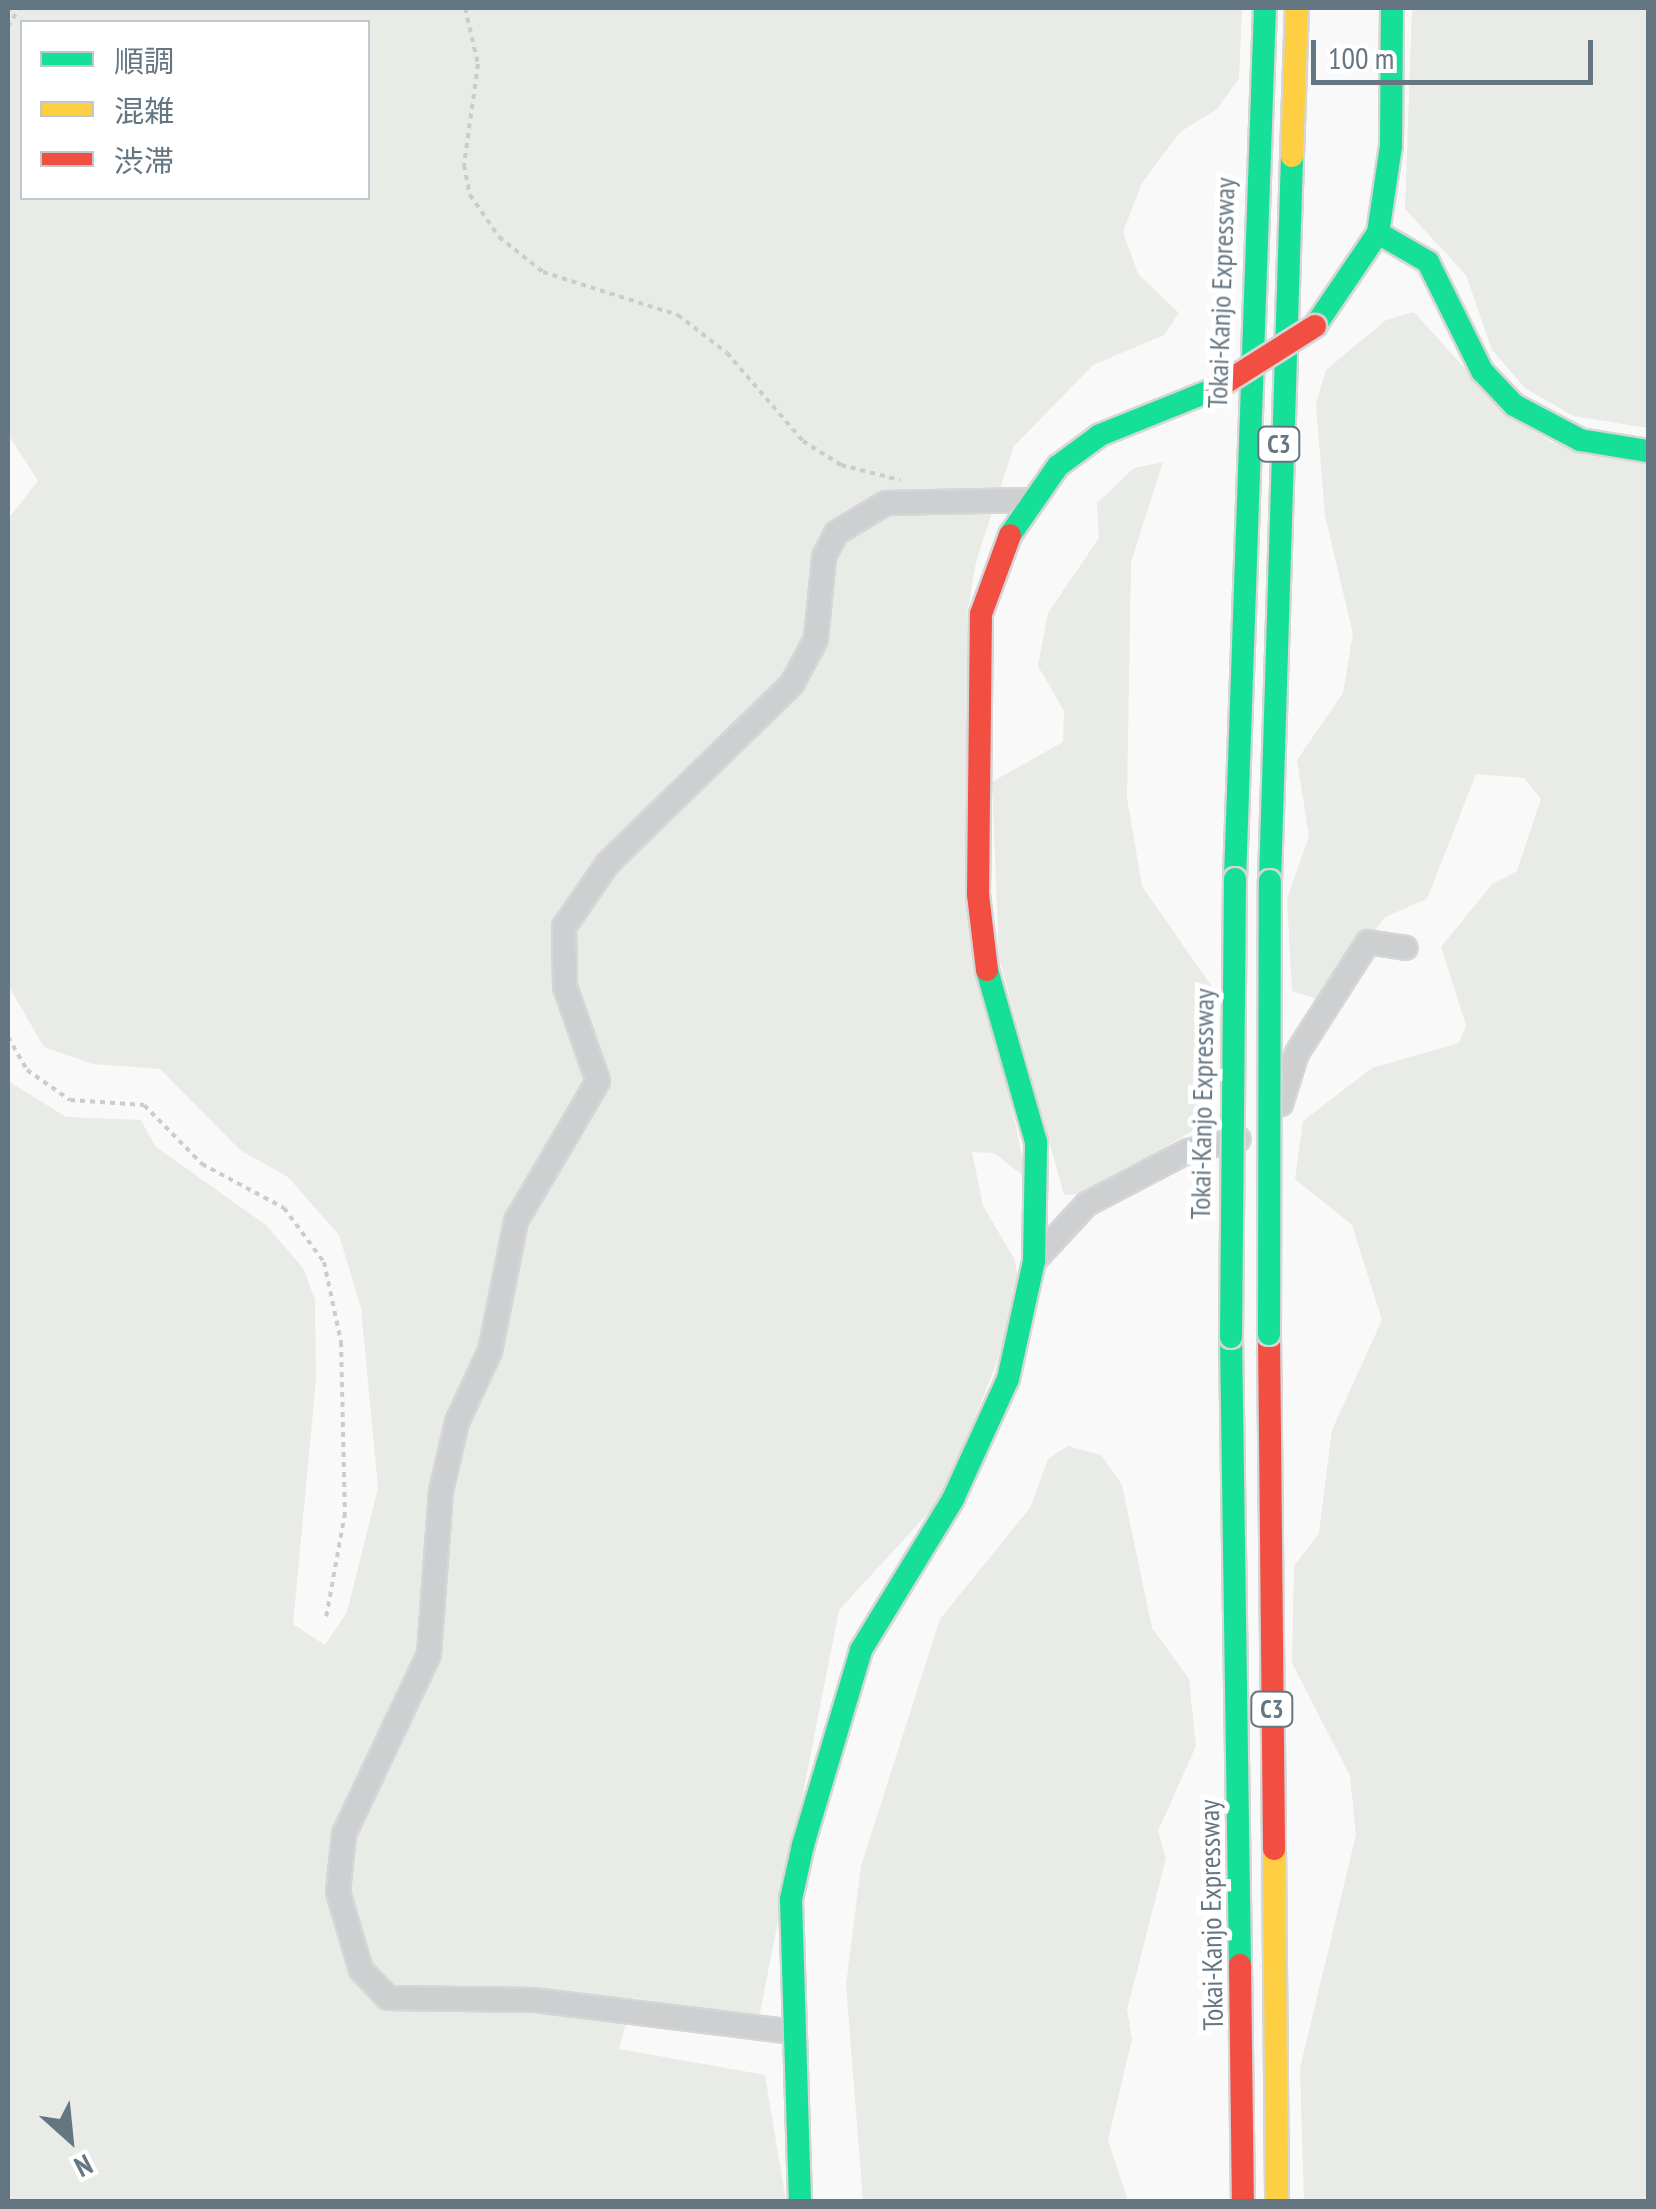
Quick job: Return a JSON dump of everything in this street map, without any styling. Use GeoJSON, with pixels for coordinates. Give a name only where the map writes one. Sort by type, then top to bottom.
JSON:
{"type":"FeatureCollection","features":[{"type":"Feature","properties":{"kind":"main road","name":"Tokai-Kanjo Expressway"},"geometry":{"type":"LineString","coordinates":[[1243,2202],[1230,1337],[1235,879],[1265,8]]}},
{"type":"Feature","properties":{"kind":"main road","name":"C3"},"geometry":{"type":"LineString","coordinates":[[1278,2202],[1269,1334],[1270,880],[1297,8]]}},
{"type":"Feature","properties":{"kind":"main road"},"geometry":{"type":"LineString","coordinates":[[800,2202],[791,1899],[861,1650],[982,1442],[1008,1380],[1034,1261],[1036,1142],[984,961],[978,895],[982,614],[1029,500],[1100,435],[1217,388],[1314,326],[1378,234],[1391,146],[1392,8]]}},
{"type":"Feature","properties":{"kind":"main road"},"geometry":{"type":"LineString","coordinates":[[1378,234],[1428,262],[1482,371],[1514,405],[1580,440],[1648,451]]}},
{"type":"Feature","properties":{"kind":"street"},"geometry":{"type":"LineString","coordinates":[[794,2032],[533,2000],[388,1998],[361,1970],[338,1892],[344,1834],[429,1654],[441,1491],[458,1422],[490,1351],[516,1221],[598,1081],[566,987],[564,927],[608,863],[792,684],[816,639],[824,558],[836,533],[886,503],[1029,500]]}},
{"type":"Feature","properties":{"kind":"street"},"geometry":{"type":"LineString","coordinates":[[1034,1261],[1087,1204],[1188,1151],[1264,1129],[1298,1053],[1368,942],[1406,948]]}},
{"type":"Feature","properties":{"kind":"path"},"geometry":{"type":"LineString","coordinates":[[8,28],[19,8]]}},
{"type":"Feature","properties":{"kind":"path"},"geometry":{"type":"LineString","coordinates":[[465,8],[478,64],[464,165],[470,195],[499,237],[560,280],[678,316],[726,353],[803,441],[842,465],[914,481]]}},
{"type":"Feature","properties":{"kind":"path"},"geometry":{"type":"LineString","coordinates":[[8,1036],[27,1070],[70,1100],[144,1104],[202,1164],[284,1208],[324,1262],[341,1342],[346,1513],[326,1618]]}},
{"type":"Feature","properties":{"kind":"shaded area"},"geometry":{"type":"Polygon","coordinates":[[[8,8],[1242,8],[1239,79],[1216,110],[1180,132],[1142,183],[1123,232],[1138,274],[1179,313],[1164,335],[1093,365],[1014,446],[976,562],[967,614],[967,898],[1027,1179],[994,1153],[972,1152],[983,1206],[1015,1260],[1019,1286],[998,1359],[944,1496],[839,1610],[759,2018],[633,1998],[619,2049],[765,2075],[786,2201],[8,2201],[8,1081],[66,1117],[141,1120],[155,1146],[266,1225],[303,1268],[315,1300],[316,1380],[293,1624],[325,1645],[347,1612],[378,1488],[361,1308],[339,1235],[288,1177],[240,1150],[160,1069],[93,1064],[44,1047],[8,985],[8,519],[38,481],[8,434],[8,8]]]}},
{"type":"Feature","properties":{"kind":"shaded area"},"geometry":{"type":"Polygon","coordinates":[[[1412,8],[1648,8],[1648,428],[1573,416],[1525,388],[1492,350],[1466,275],[1405,209],[1412,8]]]}},
{"type":"Feature","properties":{"kind":"shaded area"},"geometry":{"type":"Polygon","coordinates":[[[1414,312],[1508,416],[1552,442],[1648,462],[1648,2201],[1304,2201],[1300,2068],[1356,1835],[1350,1776],[1292,1663],[1294,1566],[1319,1533],[1332,1430],[1382,1320],[1352,1225],[1295,1179],[1303,1121],[1372,1068],[1459,1043],[1466,1025],[1441,947],[1492,884],[1517,871],[1541,799],[1524,778],[1476,774],[1427,899],[1385,917],[1320,1000],[1292,991],[1287,899],[1309,836],[1297,760],[1343,693],[1353,634],[1325,516],[1316,404],[1326,370],[1386,320],[1414,312]]]}},
{"type":"Feature","properties":{"kind":"shaded area"},"geometry":{"type":"Polygon","coordinates":[[[1163,462],[1131,562],[1127,798],[1142,886],[1212,987],[1207,1122],[1087,1194],[1064,1195],[999,958],[992,782],[1063,742],[1064,711],[1038,666],[1048,613],[1099,538],[1097,503],[1134,468],[1163,462]]]}},
{"type":"Feature","properties":{"kind":"shaded area"},"geometry":{"type":"Polygon","coordinates":[[[1068,1446],[1101,1455],[1122,1485],[1152,1628],[1189,1679],[1196,1746],[1158,1831],[1166,1858],[1127,2010],[1132,2039],[1108,2140],[1128,2201],[863,2201],[846,1985],[861,1866],[940,1619],[1030,1508],[1048,1459],[1068,1446]]]}},
{"type":"Feature","properties":{"kind":"traffic: fast"},"geometry":{"type":"LineString","coordinates":[[1235,879],[1265,8]]}},
{"type":"Feature","properties":{"kind":"traffic: fast"},"geometry":{"type":"LineString","coordinates":[[1315,326],[1378,233],[1391,146],[1392,8]]}},
{"type":"Feature","properties":{"kind":"traffic: fast"},"geometry":{"type":"LineString","coordinates":[[1270,881],[1292,156]]}},
{"type":"Feature","properties":{"kind":"traffic: fast"},"geometry":{"type":"LineString","coordinates":[[1378,233],[1428,262],[1482,371],[1514,405],[1580,440],[1648,451]]}},
{"type":"Feature","properties":{"kind":"traffic: fast"},"geometry":{"type":"LineString","coordinates":[[1010,535],[1058,466],[1100,435],[1217,388]]}},
{"type":"Feature","properties":{"kind":"traffic: fast"},"geometry":{"type":"LineString","coordinates":[[1231,1337],[1235,879]]}},
{"type":"Feature","properties":{"kind":"traffic: fast"},"geometry":{"type":"LineString","coordinates":[[1269,1334],[1270,881]]}},
{"type":"Feature","properties":{"kind":"traffic: fast"},"geometry":{"type":"LineString","coordinates":[[800,2202],[791,1899],[803,1845],[861,1650],[953,1499],[1008,1379],[1034,1261],[1036,1142],[987,970]]}},
{"type":"Feature","properties":{"kind":"traffic: fast"},"geometry":{"type":"LineString","coordinates":[[1231,1337],[1240,1965]]}},
{"type":"Feature","properties":{"kind":"traffic: slow"},"geometry":{"type":"LineString","coordinates":[[1292,156],[1297,8]]}},
{"type":"Feature","properties":{"kind":"traffic: slow"},"geometry":{"type":"LineString","coordinates":[[1274,1849],[1277,2202]]}},
{"type":"Feature","properties":{"kind":"traffic: jam"},"geometry":{"type":"LineString","coordinates":[[1217,388],[1315,326]]}},
{"type":"Feature","properties":{"kind":"traffic: jam"},"geometry":{"type":"LineString","coordinates":[[987,970],[978,895],[981,614],[1010,535]]}},
{"type":"Feature","properties":{"kind":"traffic: jam"},"geometry":{"type":"LineString","coordinates":[[1269,1334],[1274,1849]]}},
{"type":"Feature","properties":{"kind":"traffic: jam"},"geometry":{"type":"LineString","coordinates":[[1240,1965],[1243,2202]]}}]}
